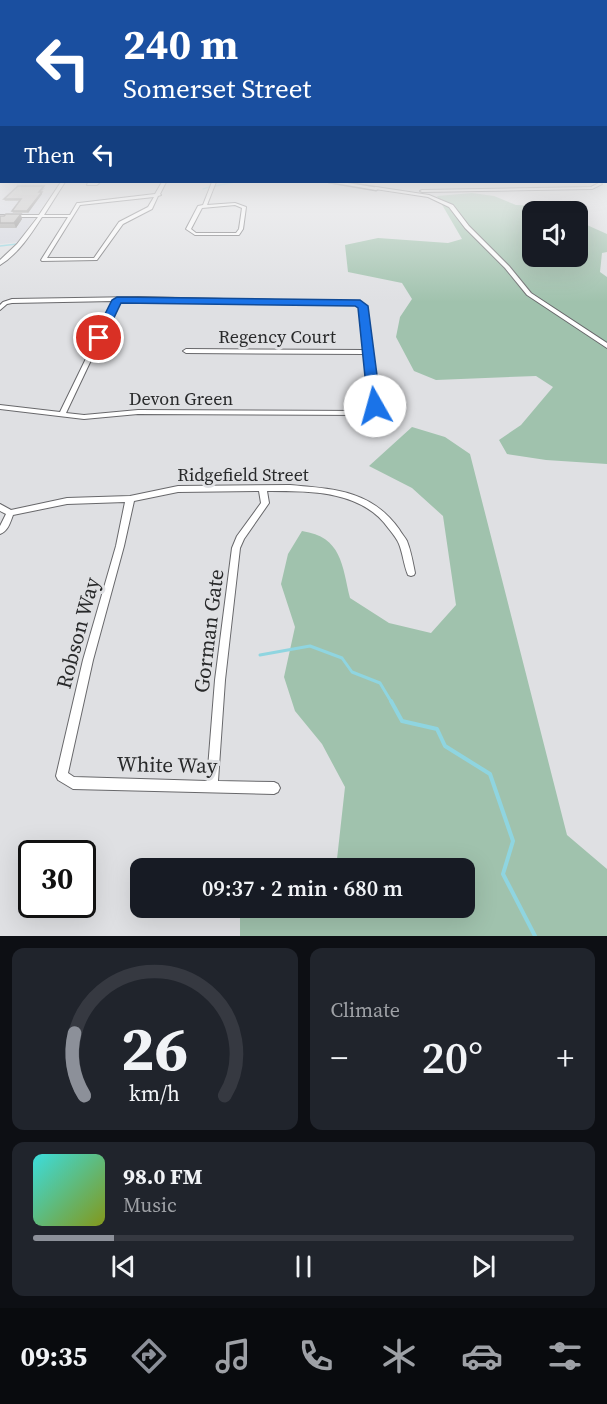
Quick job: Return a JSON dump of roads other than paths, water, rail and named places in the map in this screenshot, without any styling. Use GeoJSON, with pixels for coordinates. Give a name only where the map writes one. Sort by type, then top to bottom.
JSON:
{"type":"FeatureCollection","features":[{"type":"Feature","properties":{"kind":"street"},"geometry":{"type":"LineString","coordinates":[[71,216],[45,258],[46,261],[93,260],[121,223],[137,215]]}},
{"type":"Feature","properties":{"kind":"street"},"geometry":{"type":"LineString","coordinates":[[195,215],[188,229],[190,232],[228,235],[239,232],[242,215]]}},
{"type":"Feature","properties":{"kind":"street"},"geometry":{"type":"LineString","coordinates":[[458,215],[529,294],[607,346]]}},
{"type":"Feature","properties":{"kind":"street"},"geometry":{"type":"LineString","coordinates":[[0,216],[71,216]]}},
{"type":"Feature","properties":{"kind":"street"},"geometry":{"type":"LineString","coordinates":[[0,263],[16,249],[40,216]]}},
{"type":"Feature","properties":{"kind":"street"},"geometry":{"type":"LineString","coordinates":[[62,415],[117,300]]}},
{"type":"Feature","properties":{"kind":"street"},"geometry":{"type":"LineString","coordinates":[[0,308],[5,303],[12,302],[117,300],[352,302],[363,306],[368,352]]}},
{"type":"Feature","properties":{"kind":"street","name":"Regency Court"},"geometry":{"type":"LineString","coordinates":[[186,351],[368,352]]}},
{"type":"Feature","properties":{"kind":"street","name":"Devon Green"},"geometry":{"type":"LineString","coordinates":[[0,407],[84,417],[138,412],[371,412],[375,406],[368,352]]}},
{"type":"Feature","properties":{"kind":"street","name":"Ridgefield Street"},"geometry":{"type":"LineString","coordinates":[[10,513],[67,501],[130,499],[178,489],[331,491],[352,497],[372,507],[389,522],[403,542],[411,573]]}},
{"type":"Feature","properties":{"kind":"street","name":"Gorman Gate"},"geometry":{"type":"LineString","coordinates":[[212,786],[220,680],[237,548],[240,538],[265,503],[263,489]]}},
{"type":"Feature","properties":{"kind":"street","name":"Robson Way"},"geometry":{"type":"LineString","coordinates":[[62,776],[88,660],[120,546],[130,499]]}},
{"type":"Feature","properties":{"kind":"street"},"geometry":{"type":"LineString","coordinates":[[0,507],[10,513],[0,531]]}},
{"type":"Feature","properties":{"kind":"street","name":"White Way"},"geometry":{"type":"LineString","coordinates":[[62,776],[73,783],[274,788]]}},
{"type":"Feature","properties":{"kind":"waterway"},"geometry":{"type":"LineString","coordinates":[[0,246],[17,244]]}},
{"type":"Feature","properties":{"kind":"waterway"},"geometry":{"type":"LineString","coordinates":[[260,655],[310,646],[342,658],[352,672],[380,683],[392,703]]}},
{"type":"Feature","properties":{"kind":"waterway"},"geometry":{"type":"LineString","coordinates":[[391,701],[402,721],[437,729],[445,746],[490,774],[513,841],[503,874],[535,936]]}}]}
